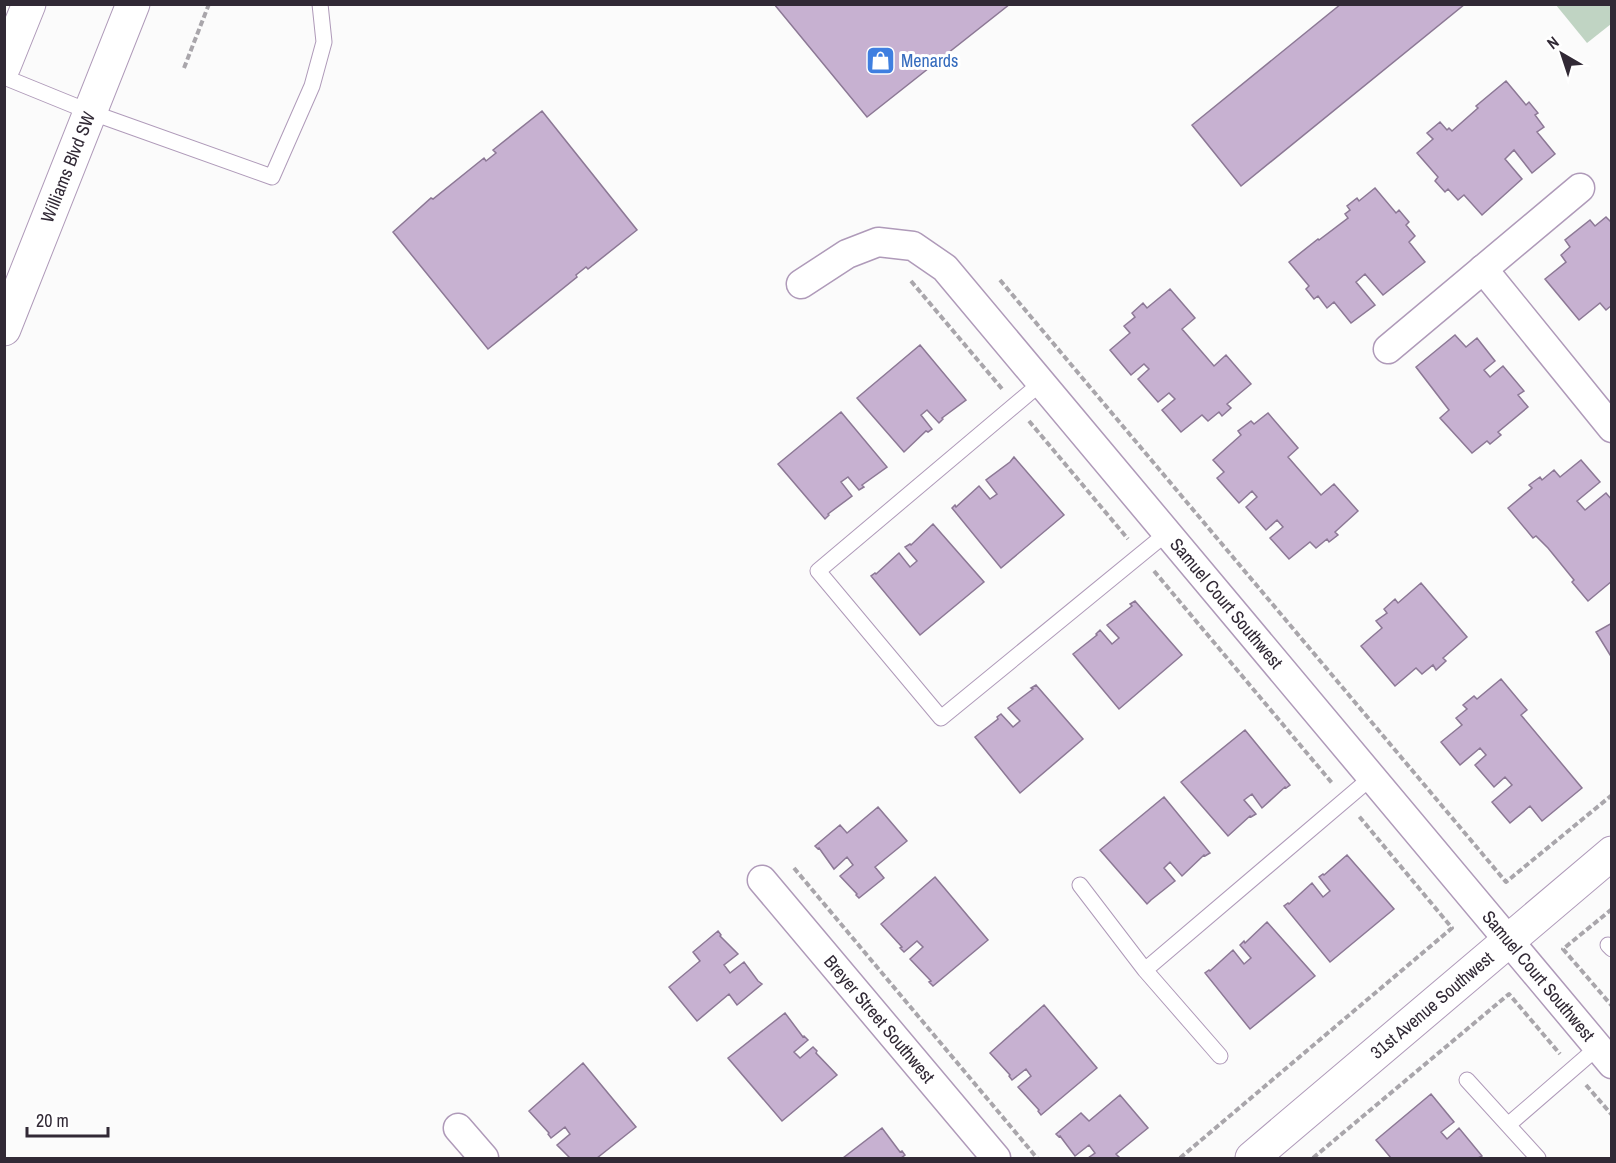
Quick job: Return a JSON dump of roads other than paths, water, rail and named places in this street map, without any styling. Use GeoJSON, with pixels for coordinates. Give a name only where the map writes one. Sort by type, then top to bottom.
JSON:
{"type":"FeatureCollection","features":[{"type":"Feature","properties":{"kind":"street"},"geometry":{"type":"LineString","coordinates":[[4,66],[29,4]]}},
{"type":"Feature","properties":{"kind":"street","name":"Williams Blvd SW"},"geometry":{"type":"LineString","coordinates":[[4,329],[133,4]]}},
{"type":"Feature","properties":{"kind":"street"},"geometry":{"type":"LineString","coordinates":[[1388,349],[1580,188]]}},
{"type":"Feature","properties":{"kind":"street","name":"Samuel Court Southwest"},"geometry":{"type":"LineString","coordinates":[[801,284],[847,254],[878,242],[913,246],[945,268],[1605,1055]]}},
{"type":"Feature","properties":{"kind":"street"},"geometry":{"type":"LineString","coordinates":[[1483,269],[1611,428]]}},
{"type":"Feature","properties":{"kind":"street","name":"31st Avenue Southwest"},"geometry":{"type":"LineString","coordinates":[[1252,1158],[1611,853]]}},
{"type":"Feature","properties":{"kind":"street","name":"Breyer Street Southwest"},"geometry":{"type":"LineString","coordinates":[[762,880],[996,1158]]}},
{"type":"Feature","properties":{"kind":"street"},"geometry":{"type":"LineString","coordinates":[[459,1128],[484,1158]]}},
{"type":"Feature","properties":{"kind":"lane"},"geometry":{"type":"LineString","coordinates":[[4,77],[90,112],[272,177],[312,86],[324,42],[320,4]]}},
{"type":"Feature","properties":{"kind":"lane"},"geometry":{"type":"LineString","coordinates":[[1041,383],[818,571],[941,718],[1167,533]]}},
{"type":"Feature","properties":{"kind":"lane"},"geometry":{"type":"LineString","coordinates":[[1145,970],[1372,777]]}},
{"type":"Feature","properties":{"kind":"lane"},"geometry":{"type":"LineString","coordinates":[[1080,885],[1145,970],[1220,1056]]}},
{"type":"Feature","properties":{"kind":"lane"},"geometry":{"type":"LineString","coordinates":[[1508,1125],[1605,1055]]}},
{"type":"Feature","properties":{"kind":"lane"},"geometry":{"type":"LineString","coordinates":[[1467,1080],[1538,1158]]}},
{"type":"Feature","properties":{"kind":"place","name":"Menards"},"geometry":{"type":"Point","coordinates":[880,61]}}]}
